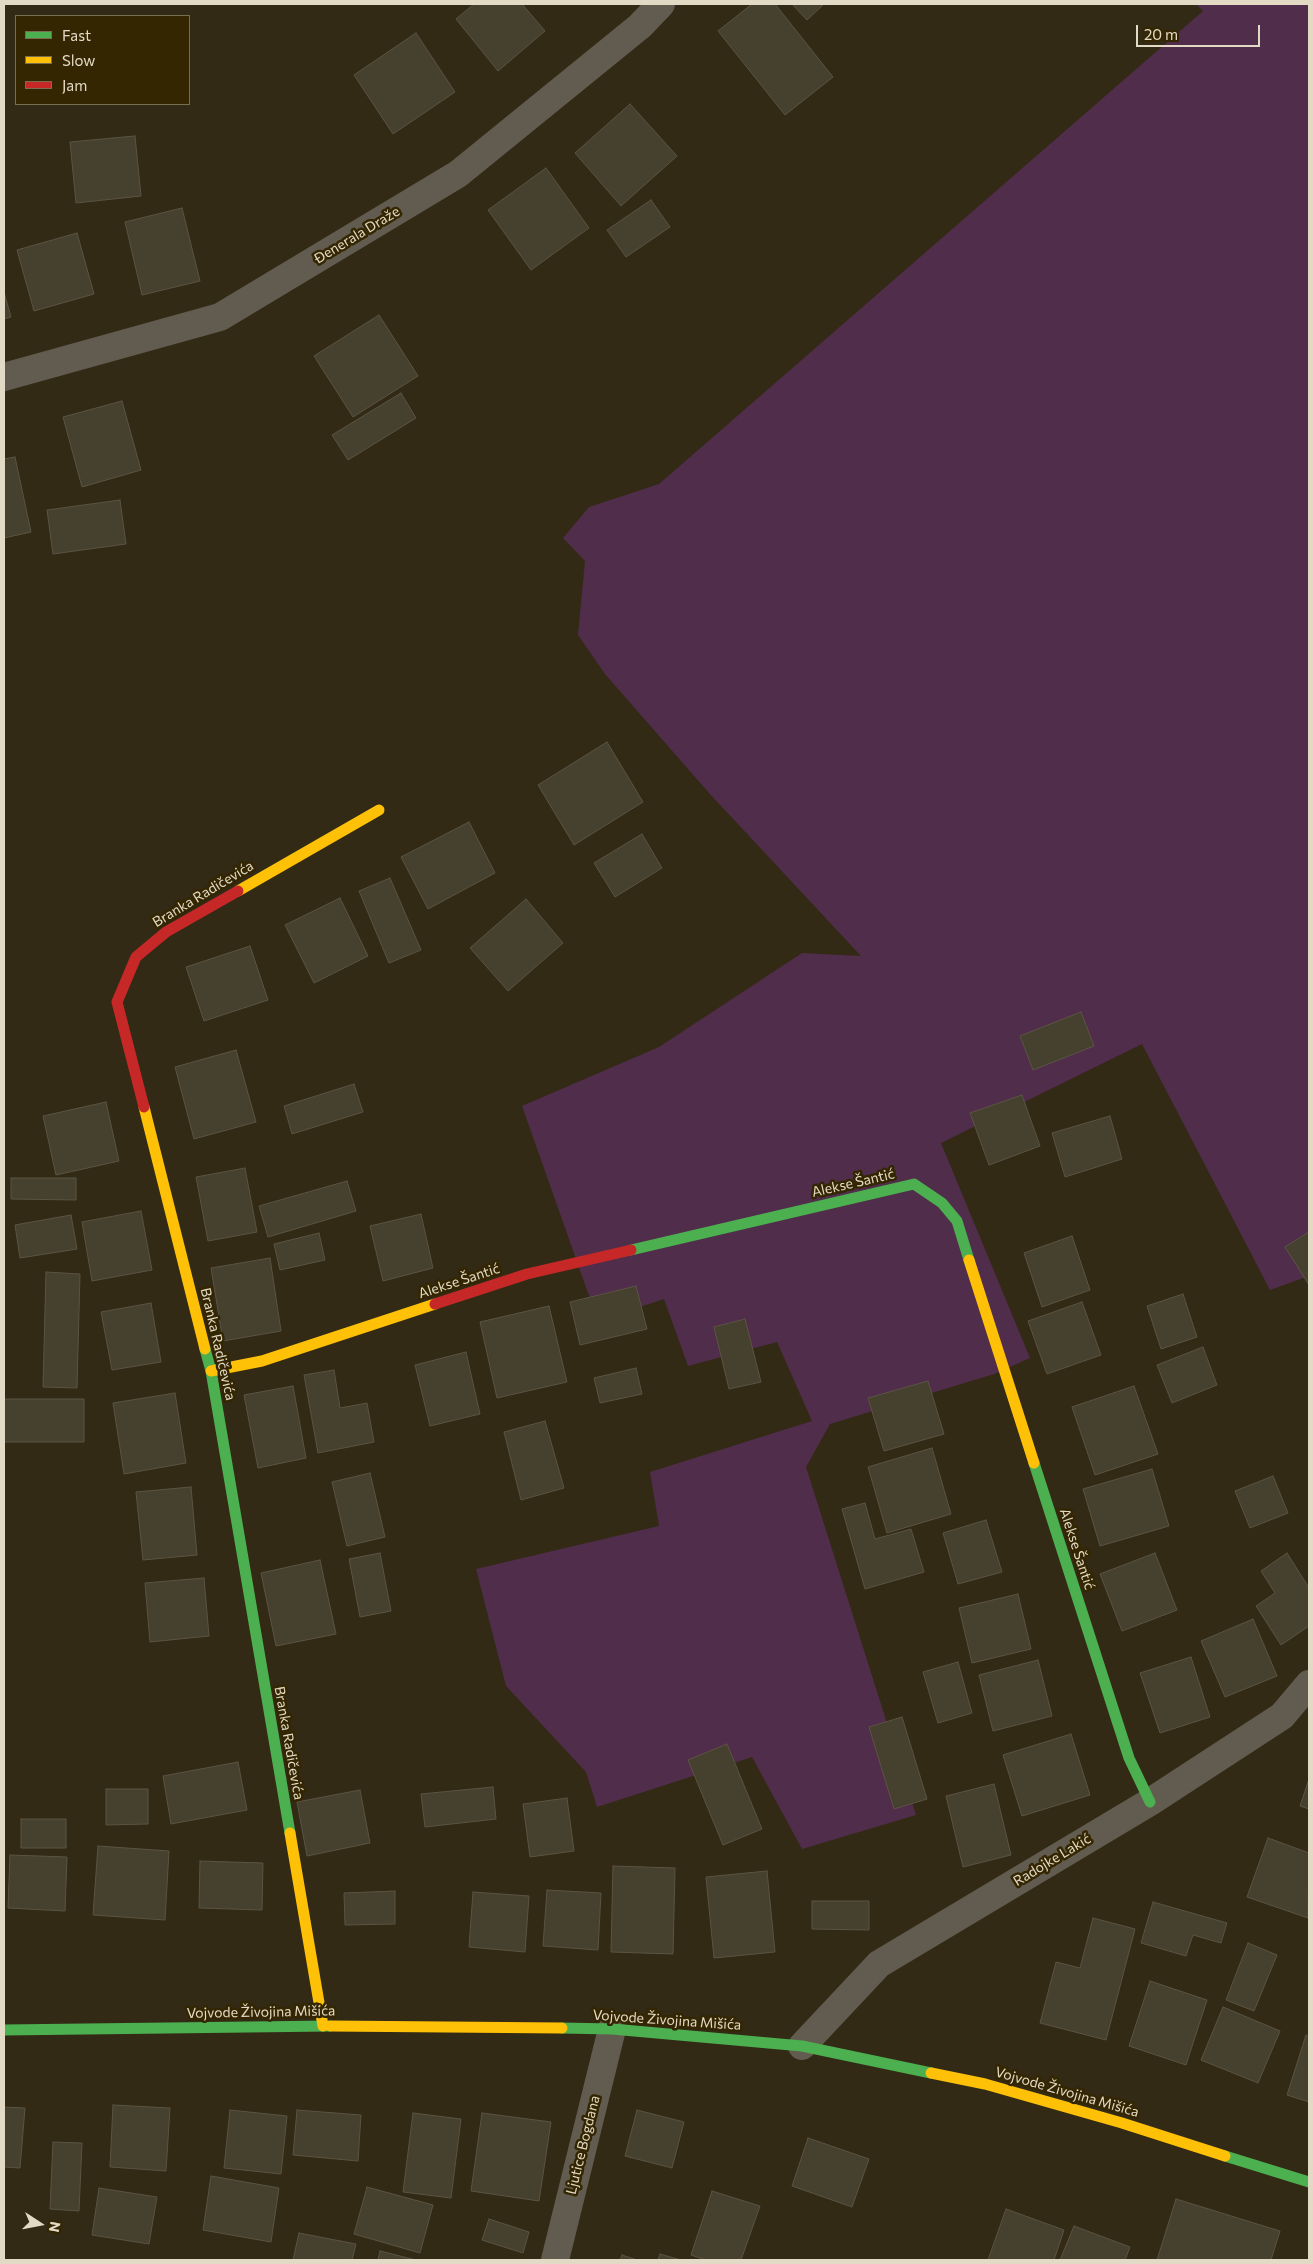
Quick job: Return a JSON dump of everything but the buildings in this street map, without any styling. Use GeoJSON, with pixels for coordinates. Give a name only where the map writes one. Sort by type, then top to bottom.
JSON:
{"type":"FeatureCollection","features":[{"type":"Feature","properties":{"kind":"street","name":"Đenerala Draže"},"geometry":{"type":"LineString","coordinates":[[4,377],[220,317],[458,174],[640,26],[661,4]]}},
{"type":"Feature","properties":{"kind":"street","name":"Branka Radičevića"},"geometry":{"type":"LineString","coordinates":[[323,2026],[211,1371],[117,1002],[136,957],[166,932],[379,810]]}},
{"type":"Feature","properties":{"kind":"street","name":"Alekse Šantić"},"geometry":{"type":"LineString","coordinates":[[211,1371],[262,1361],[527,1274],[914,1184],[942,1203],[957,1221],[1129,1758],[1150,1802]]}},
{"type":"Feature","properties":{"kind":"street","name":"Radojke Lakić"},"geometry":{"type":"LineString","coordinates":[[802,2046],[879,1964],[1150,1802],[1282,1716],[1309,1684]]}},
{"type":"Feature","properties":{"kind":"street","name":"Vojvode Živojina Mišića"},"geometry":{"type":"LineString","coordinates":[[4,2030],[323,2026],[612,2029],[802,2046],[985,2084],[1122,2122],[1309,2182]]}},
{"type":"Feature","properties":{"kind":"street","name":"Ljutice Bogdana"},"geometry":{"type":"LineString","coordinates":[[554,2260],[612,2029]]}},
{"type":"Feature","properties":{"kind":"shaded area"},"geometry":{"type":"Polygon","coordinates":[[[1196,4],[1309,4],[1309,1276],[1270,1290],[1142,1044],[941,1143],[1030,1358],[994,1374],[830,1424],[806,1467],[916,1815],[802,1849],[752,1757],[597,1807],[586,1772],[506,1686],[476,1569],[659,1526],[650,1472],[812,1421],[777,1342],[688,1366],[664,1299],[604,1319],[588,1293],[522,1106],[659,1047],[802,953],[861,956],[709,793],[605,674],[578,635],[585,561],[563,538],[589,507],[659,484],[1203,11],[1196,4]]]}},
{"type":"Feature","properties":{"kind":"traffic: fast"},"geometry":{"type":"LineString","coordinates":[[631,1250],[914,1184],[942,1203],[957,1221],[969,1260]]}},
{"type":"Feature","properties":{"kind":"traffic: fast"},"geometry":{"type":"LineString","coordinates":[[205,1349],[211,1371],[290,1833]]}},
{"type":"Feature","properties":{"kind":"traffic: fast"},"geometry":{"type":"LineString","coordinates":[[1034,1463],[1129,1758],[1150,1802]]}},
{"type":"Feature","properties":{"kind":"traffic: fast"},"geometry":{"type":"LineString","coordinates":[[4,2030],[330,2026]]}},
{"type":"Feature","properties":{"kind":"traffic: fast"},"geometry":{"type":"LineString","coordinates":[[562,2028],[612,2029],[802,2046],[931,2073]]}},
{"type":"Feature","properties":{"kind":"traffic: fast"},"geometry":{"type":"LineString","coordinates":[[1225,2156],[1309,2182]]}},
{"type":"Feature","properties":{"kind":"traffic: slow"},"geometry":{"type":"LineString","coordinates":[[238,891],[379,810]]}},
{"type":"Feature","properties":{"kind":"traffic: slow"},"geometry":{"type":"LineString","coordinates":[[144,1107],[205,1349]]}},
{"type":"Feature","properties":{"kind":"traffic: slow"},"geometry":{"type":"LineString","coordinates":[[969,1260],[1034,1463]]}},
{"type":"Feature","properties":{"kind":"traffic: slow"},"geometry":{"type":"LineString","coordinates":[[211,1371],[262,1361],[435,1304]]}},
{"type":"Feature","properties":{"kind":"traffic: slow"},"geometry":{"type":"LineString","coordinates":[[290,1833],[323,2026]]}},
{"type":"Feature","properties":{"kind":"traffic: slow"},"geometry":{"type":"LineString","coordinates":[[330,2026],[562,2028]]}},
{"type":"Feature","properties":{"kind":"traffic: slow"},"geometry":{"type":"LineString","coordinates":[[931,2073],[985,2084],[1122,2123],[1225,2156]]}},
{"type":"Feature","properties":{"kind":"traffic: jam"},"geometry":{"type":"LineString","coordinates":[[144,1107],[117,1002],[136,957],[166,932],[238,891]]}},
{"type":"Feature","properties":{"kind":"traffic: jam"},"geometry":{"type":"LineString","coordinates":[[435,1304],[527,1274],[631,1250]]}}]}
